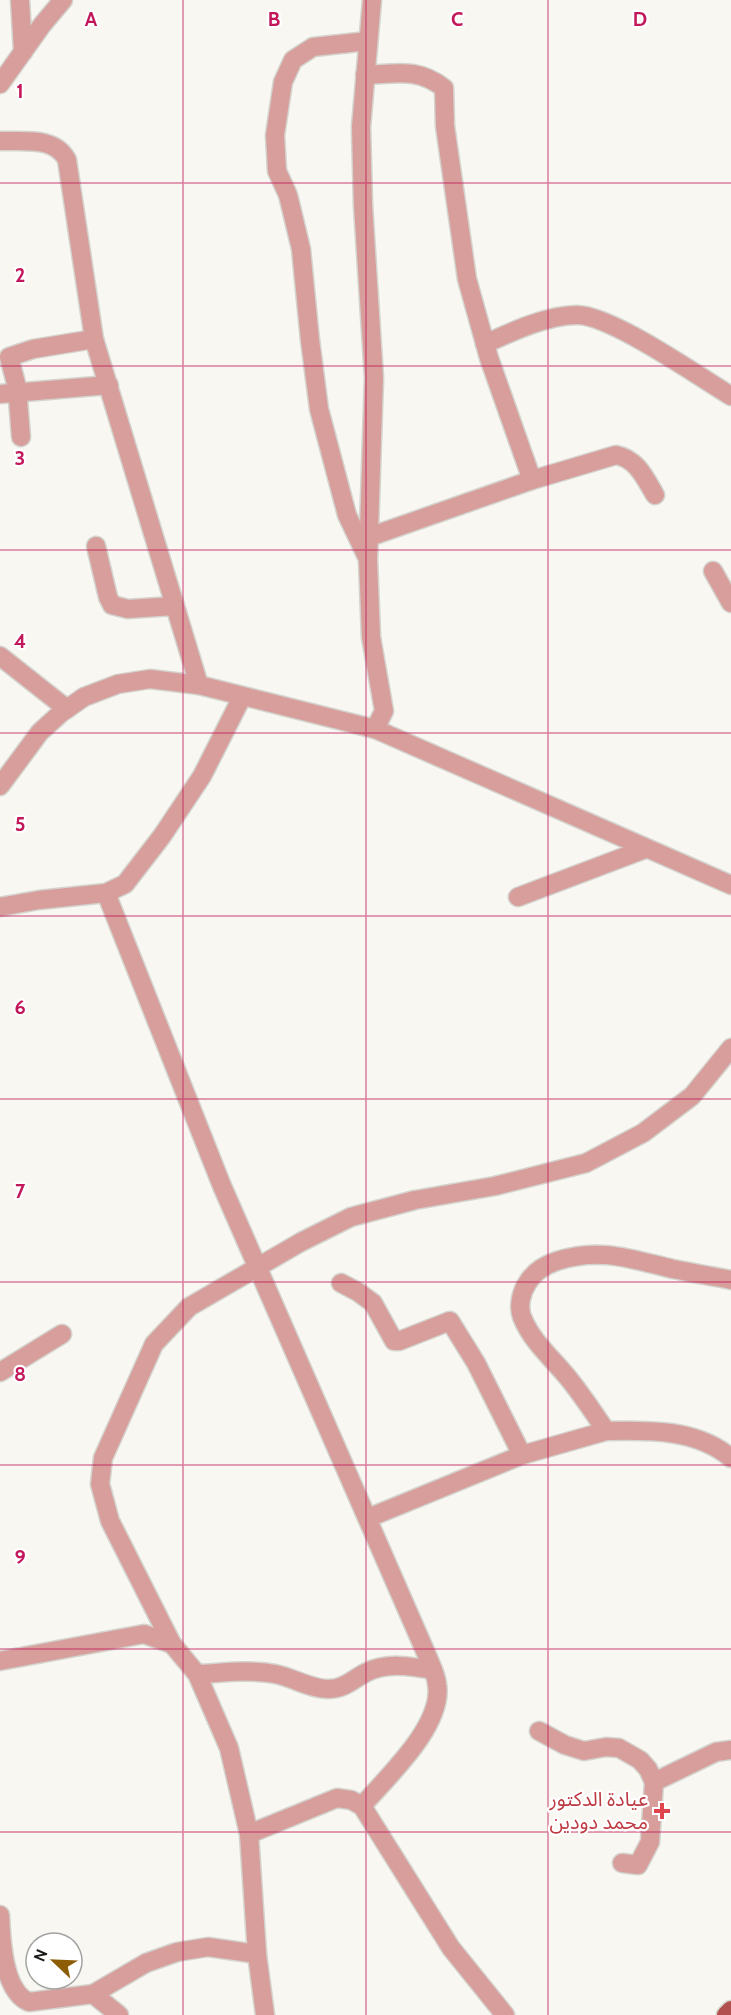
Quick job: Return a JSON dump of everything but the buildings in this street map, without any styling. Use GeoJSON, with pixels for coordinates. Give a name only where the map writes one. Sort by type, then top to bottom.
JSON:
{"type":"FeatureCollection","features":[{"type":"Feature","properties":{"kind":"main road"},"geometry":{"type":"LineString","coordinates":[[726,2015],[731,2010]]}},
{"type":"Feature","properties":{"kind":"street"},"geometry":{"type":"LineString","coordinates":[[20,0],[23,52]]}},
{"type":"Feature","properties":{"kind":"street"},"geometry":{"type":"LineString","coordinates":[[0,84],[42,25],[63,0]]}},
{"type":"Feature","properties":{"kind":"street"},"geometry":{"type":"LineString","coordinates":[[372,0],[361,127],[363,205],[374,378],[368,560],[371,637],[384,711],[375,729]]}},
{"type":"Feature","properties":{"kind":"street"},"geometry":{"type":"LineString","coordinates":[[368,41],[313,47],[293,60],[283,82],[275,135],[277,171],[288,195],[301,249],[309,340],[319,409],[347,515],[368,560]]}},
{"type":"Feature","properties":{"kind":"street"},"geometry":{"type":"LineString","coordinates":[[365,75],[408,72],[433,80],[444,88],[445,126],[467,279],[485,344],[532,480]]}},
{"type":"Feature","properties":{"kind":"street"},"geometry":{"type":"LineString","coordinates":[[0,141],[46,143],[56,147],[65,156],[94,339],[199,685]]}},
{"type":"Feature","properties":{"kind":"street"},"geometry":{"type":"LineString","coordinates":[[485,344],[511,332],[559,317],[577,315],[593,317],[619,329],[731,396]]}},
{"type":"Feature","properties":{"kind":"street"},"geometry":{"type":"LineString","coordinates":[[21,437],[9,393],[9,357],[33,349],[94,339]]}},
{"type":"Feature","properties":{"kind":"street"},"geometry":{"type":"LineString","coordinates":[[9,393],[109,385]]}},
{"type":"Feature","properties":{"kind":"street"},"geometry":{"type":"LineString","coordinates":[[369,537],[532,480],[616,455],[630,460],[640,469],[655,495]]}},
{"type":"Feature","properties":{"kind":"street"},"geometry":{"type":"LineString","coordinates":[[96,546],[108,597],[112,604],[128,609],[174,606]]}},
{"type":"Feature","properties":{"kind":"street"},"geometry":{"type":"LineString","coordinates":[[713,571],[731,603]]}},
{"type":"Feature","properties":{"kind":"street"},"geometry":{"type":"LineString","coordinates":[[0,656],[67,709]]}},
{"type":"Feature","properties":{"kind":"street"},"geometry":{"type":"LineString","coordinates":[[0,786],[40,732],[84,697],[118,684],[150,679],[199,685],[375,729],[731,885]]}},
{"type":"Feature","properties":{"kind":"street"},"geometry":{"type":"LineString","coordinates":[[0,907],[39,900],[106,893],[125,884],[162,836],[202,776],[242,697]]}},
{"type":"Feature","properties":{"kind":"street"},"geometry":{"type":"LineString","coordinates":[[518,897],[645,849]]}},
{"type":"Feature","properties":{"kind":"street"},"geometry":{"type":"LineString","coordinates":[[106,893],[222,1186],[368,1518],[438,1684],[436,1706],[429,1724],[416,1744],[362,1806]]}},
{"type":"Feature","properties":{"kind":"street"},"geometry":{"type":"LineString","coordinates":[[265,2015],[257,1953],[249,1834],[229,1749],[197,1674],[172,1644],[110,1521],[100,1484],[103,1458],[154,1344],[189,1307],[302,1242],[351,1217],[416,1200],[495,1186],[586,1163],[643,1133],[692,1096],[731,1048]]}},
{"type":"Feature","properties":{"kind":"street"},"geometry":{"type":"LineString","coordinates":[[606,1431],[569,1378],[543,1349],[521,1316],[521,1298],[528,1281],[550,1264],[566,1258],[592,1254],[619,1255],[676,1270],[731,1280]]}},
{"type":"Feature","properties":{"kind":"street"},"geometry":{"type":"LineString","coordinates":[[341,1283],[358,1292],[373,1304],[394,1341],[450,1321],[476,1363],[522,1455]]}},
{"type":"Feature","properties":{"kind":"street"},"geometry":{"type":"LineString","coordinates":[[0,1372],[62,1334]]}},
{"type":"Feature","properties":{"kind":"street"},"geometry":{"type":"LineString","coordinates":[[368,1518],[522,1455],[606,1431],[660,1430],[691,1437],[723,1451],[731,1458]]}},
{"type":"Feature","properties":{"kind":"street"},"geometry":{"type":"LineString","coordinates":[[0,1661],[144,1634],[172,1644]]}},
{"type":"Feature","properties":{"kind":"street"},"geometry":{"type":"LineString","coordinates":[[197,1674],[246,1671],[276,1674],[327,1689],[346,1686],[366,1672],[391,1666],[411,1666],[433,1671]]}},
{"type":"Feature","properties":{"kind":"street"},"geometry":{"type":"LineString","coordinates":[[539,1731],[565,1745],[584,1751],[606,1747],[619,1748],[644,1764],[654,1782],[651,1842],[638,1865],[622,1863]]}},
{"type":"Feature","properties":{"kind":"street"},"geometry":{"type":"LineString","coordinates":[[654,1782],[716,1752],[731,1750]]}},
{"type":"Feature","properties":{"kind":"street"},"geometry":{"type":"LineString","coordinates":[[249,1834],[337,1798],[351,1800],[362,1806],[451,1948],[505,2015]]}},
{"type":"Feature","properties":{"kind":"street"},"geometry":{"type":"LineString","coordinates":[[0,1915],[6,1965],[11,1980],[24,2000],[36,2003],[64,1996],[93,1994],[146,1963],[177,1952],[207,1947],[257,1953]]}},
{"type":"Feature","properties":{"kind":"street"},"geometry":{"type":"LineString","coordinates":[[93,1994],[119,2015]]}},
{"type":"Feature","properties":{"kind":"place","name":"عيادة الدكتور محمد دودين"},"geometry":{"type":"Point","coordinates":[662,1811]}}]}
